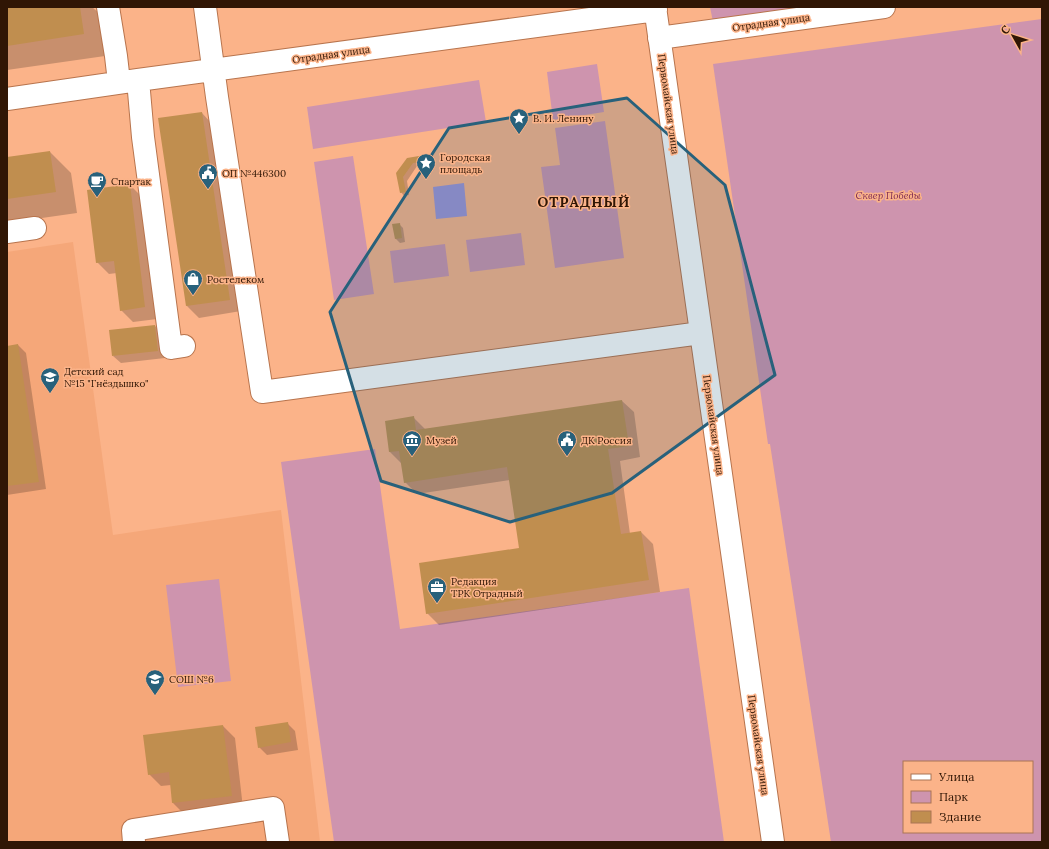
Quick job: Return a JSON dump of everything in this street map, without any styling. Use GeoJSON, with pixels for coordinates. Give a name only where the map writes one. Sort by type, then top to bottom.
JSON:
{"type":"FeatureCollection","features":[{"type":"Feature","properties":{"kind":"street"},"geometry":{"type":"LineString","coordinates":[[108,7],[116,56],[129,81],[143,137],[171,348],[184,346]]}},
{"type":"Feature","properties":{"kind":"street"},"geometry":{"type":"LineString","coordinates":[[205,7],[217,97],[262,392],[701,333]]}},
{"type":"Feature","properties":{"kind":"street","name":"Отрадная улица"},"geometry":{"type":"LineString","coordinates":[[659,38],[884,7]]}},
{"type":"Feature","properties":{"kind":"street","name":"Отрадная улица"},"geometry":{"type":"LineString","coordinates":[[7,99],[656,8]]}},
{"type":"Feature","properties":{"kind":"street","name":"Первомайская улица"},"geometry":{"type":"LineString","coordinates":[[656,8],[773,842]]}},
{"type":"Feature","properties":{"kind":"street"},"geometry":{"type":"LineString","coordinates":[[7,232],[35,228]]}},
{"type":"Feature","properties":{"kind":"street"},"geometry":{"type":"LineString","coordinates":[[134,842],[133,830],[273,808],[278,842]]}},
{"type":"Feature","properties":{"kind":"highlighted area"},"geometry":{"type":"Polygon","coordinates":[[[627,98],[725,185],[775,375],[612,493],[510,522],[381,481],[330,312],[449,128],[627,98]]]}},
{"type":"Feature","properties":{"kind":"shaded area"},"geometry":{"type":"Polygon","coordinates":[[[464,183],[467,216],[436,219],[433,187],[464,183]]]}},
{"type":"Feature","properties":{"kind":"shaded area","name":"СОШ №6"},"geometry":{"type":"Polygon","coordinates":[[[73,242],[113,535],[281,510],[320,842],[7,842],[7,252],[73,242]]]}},
{"type":"Feature","properties":{"kind":"green space"},"geometry":{"type":"Polygon","coordinates":[[[710,7],[818,7],[713,22],[710,7]]]}},
{"type":"Feature","properties":{"kind":"green space","name":"Сквер Победы"},"geometry":{"type":"Polygon","coordinates":[[[1042,19],[1042,842],[831,842],[770,444],[768,444],[713,64],[1042,19]]]}},
{"type":"Feature","properties":{"kind":"green space"},"geometry":{"type":"Polygon","coordinates":[[[597,64],[604,112],[553,120],[547,72],[597,64]]]}},
{"type":"Feature","properties":{"kind":"green space"},"geometry":{"type":"Polygon","coordinates":[[[479,80],[486,122],[313,149],[307,107],[479,80]]]}},
{"type":"Feature","properties":{"kind":"green space"},"geometry":{"type":"Polygon","coordinates":[[[605,121],[624,258],[555,268],[541,167],[560,165],[555,128],[605,121]]]}},
{"type":"Feature","properties":{"kind":"green space"},"geometry":{"type":"Polygon","coordinates":[[[353,156],[374,294],[334,300],[314,162],[353,156]]]}},
{"type":"Feature","properties":{"kind":"green space"},"geometry":{"type":"Polygon","coordinates":[[[521,233],[525,265],[470,272],[466,240],[521,233]]]}},
{"type":"Feature","properties":{"kind":"green space"},"geometry":{"type":"Polygon","coordinates":[[[445,244],[449,276],[394,283],[390,251],[445,244]]]}},
{"type":"Feature","properties":{"kind":"green space"},"geometry":{"type":"Polygon","coordinates":[[[375,449],[400,629],[689,588],[724,842],[334,842],[281,462],[375,449]]]}},
{"type":"Feature","properties":{"kind":"green space"},"geometry":{"type":"Polygon","coordinates":[[[219,579],[231,681],[178,687],[166,585],[219,579]]]}},
{"type":"Feature","properties":{"kind":"building"},"geometry":{"type":"Polygon","coordinates":[[[7,7],[80,7],[84,34],[7,46],[7,7]]]}},
{"type":"Feature","properties":{"kind":"building"},"geometry":{"type":"Polygon","coordinates":[[[202,112],[230,300],[186,306],[158,118],[202,112]]]}},
{"type":"Feature","properties":{"kind":"building"},"geometry":{"type":"Polygon","coordinates":[[[50,151],[56,192],[7,199],[7,157],[50,151]]]}},
{"type":"Feature","properties":{"kind":"building"},"geometry":{"type":"Polygon","coordinates":[[[425,155],[426,161],[413,163],[403,177],[406,192],[400,193],[396,173],[407,158],[425,155]]]}},
{"type":"Feature","properties":{"kind":"building"},"geometry":{"type":"Polygon","coordinates":[[[130,184],[145,307],[120,311],[114,261],[96,263],[87,190],[130,184]]]}},
{"type":"Feature","properties":{"kind":"building"},"geometry":{"type":"Polygon","coordinates":[[[400,223],[402,238],[395,239],[392,224],[400,223]]]}},
{"type":"Feature","properties":{"kind":"building"},"geometry":{"type":"Polygon","coordinates":[[[155,325],[158,351],[112,356],[109,330],[155,325]]]}},
{"type":"Feature","properties":{"kind":"building"},"geometry":{"type":"Polygon","coordinates":[[[18,344],[39,482],[7,486],[7,346],[18,344]]]}},
{"type":"Feature","properties":{"kind":"building"},"geometry":{"type":"Polygon","coordinates":[[[622,400],[629,446],[608,449],[621,534],[641,531],[649,580],[426,614],[419,563],[519,548],[507,467],[404,483],[399,451],[389,452],[385,421],[414,416],[416,430],[622,400]]]}},
{"type":"Feature","properties":{"kind":"building"},"geometry":{"type":"Polygon","coordinates":[[[288,722],[291,742],[258,748],[255,727],[288,722]]]}},
{"type":"Feature","properties":{"kind":"building"},"geometry":{"type":"Polygon","coordinates":[[[223,725],[232,796],[172,803],[169,772],[148,775],[143,735],[223,725]]]}},
{"type":"Feature","properties":{"kind":"place","name":"В. И. Ленину"},"geometry":{"type":"Point","coordinates":[519,135]}},
{"type":"Feature","properties":{"kind":"place","name":"Городская площадь"},"geometry":{"type":"Point","coordinates":[426,180]}},
{"type":"Feature","properties":{"kind":"place","name":"ОП №446300"},"geometry":{"type":"Point","coordinates":[208,190]}},
{"type":"Feature","properties":{"kind":"place","name":"Спартак"},"geometry":{"type":"Point","coordinates":[97,198]}},
{"type":"Feature","properties":{"kind":"place","name":"Ростелеком"},"geometry":{"type":"Point","coordinates":[193,296]}},
{"type":"Feature","properties":{"kind":"place","name":"Детский сад №15 \"Гнёздышко\""},"geometry":{"type":"Point","coordinates":[50,394]}},
{"type":"Feature","properties":{"kind":"place","name":"Музей"},"geometry":{"type":"Point","coordinates":[412,457]}},
{"type":"Feature","properties":{"kind":"place","name":"ДК Россия"},"geometry":{"type":"Point","coordinates":[567,457]}},
{"type":"Feature","properties":{"kind":"place","name":"Редакция ТРК Отрадный"},"geometry":{"type":"Point","coordinates":[437,604]}},
{"type":"Feature","properties":{"kind":"place","name":"СОШ №6"},"geometry":{"type":"Point","coordinates":[155,696]}},
{"type":"Feature","properties":{"kind":"district","name":"ОТРАДНЫЙ"},"geometry":{"type":"Point","coordinates":[584,202]}}]}
